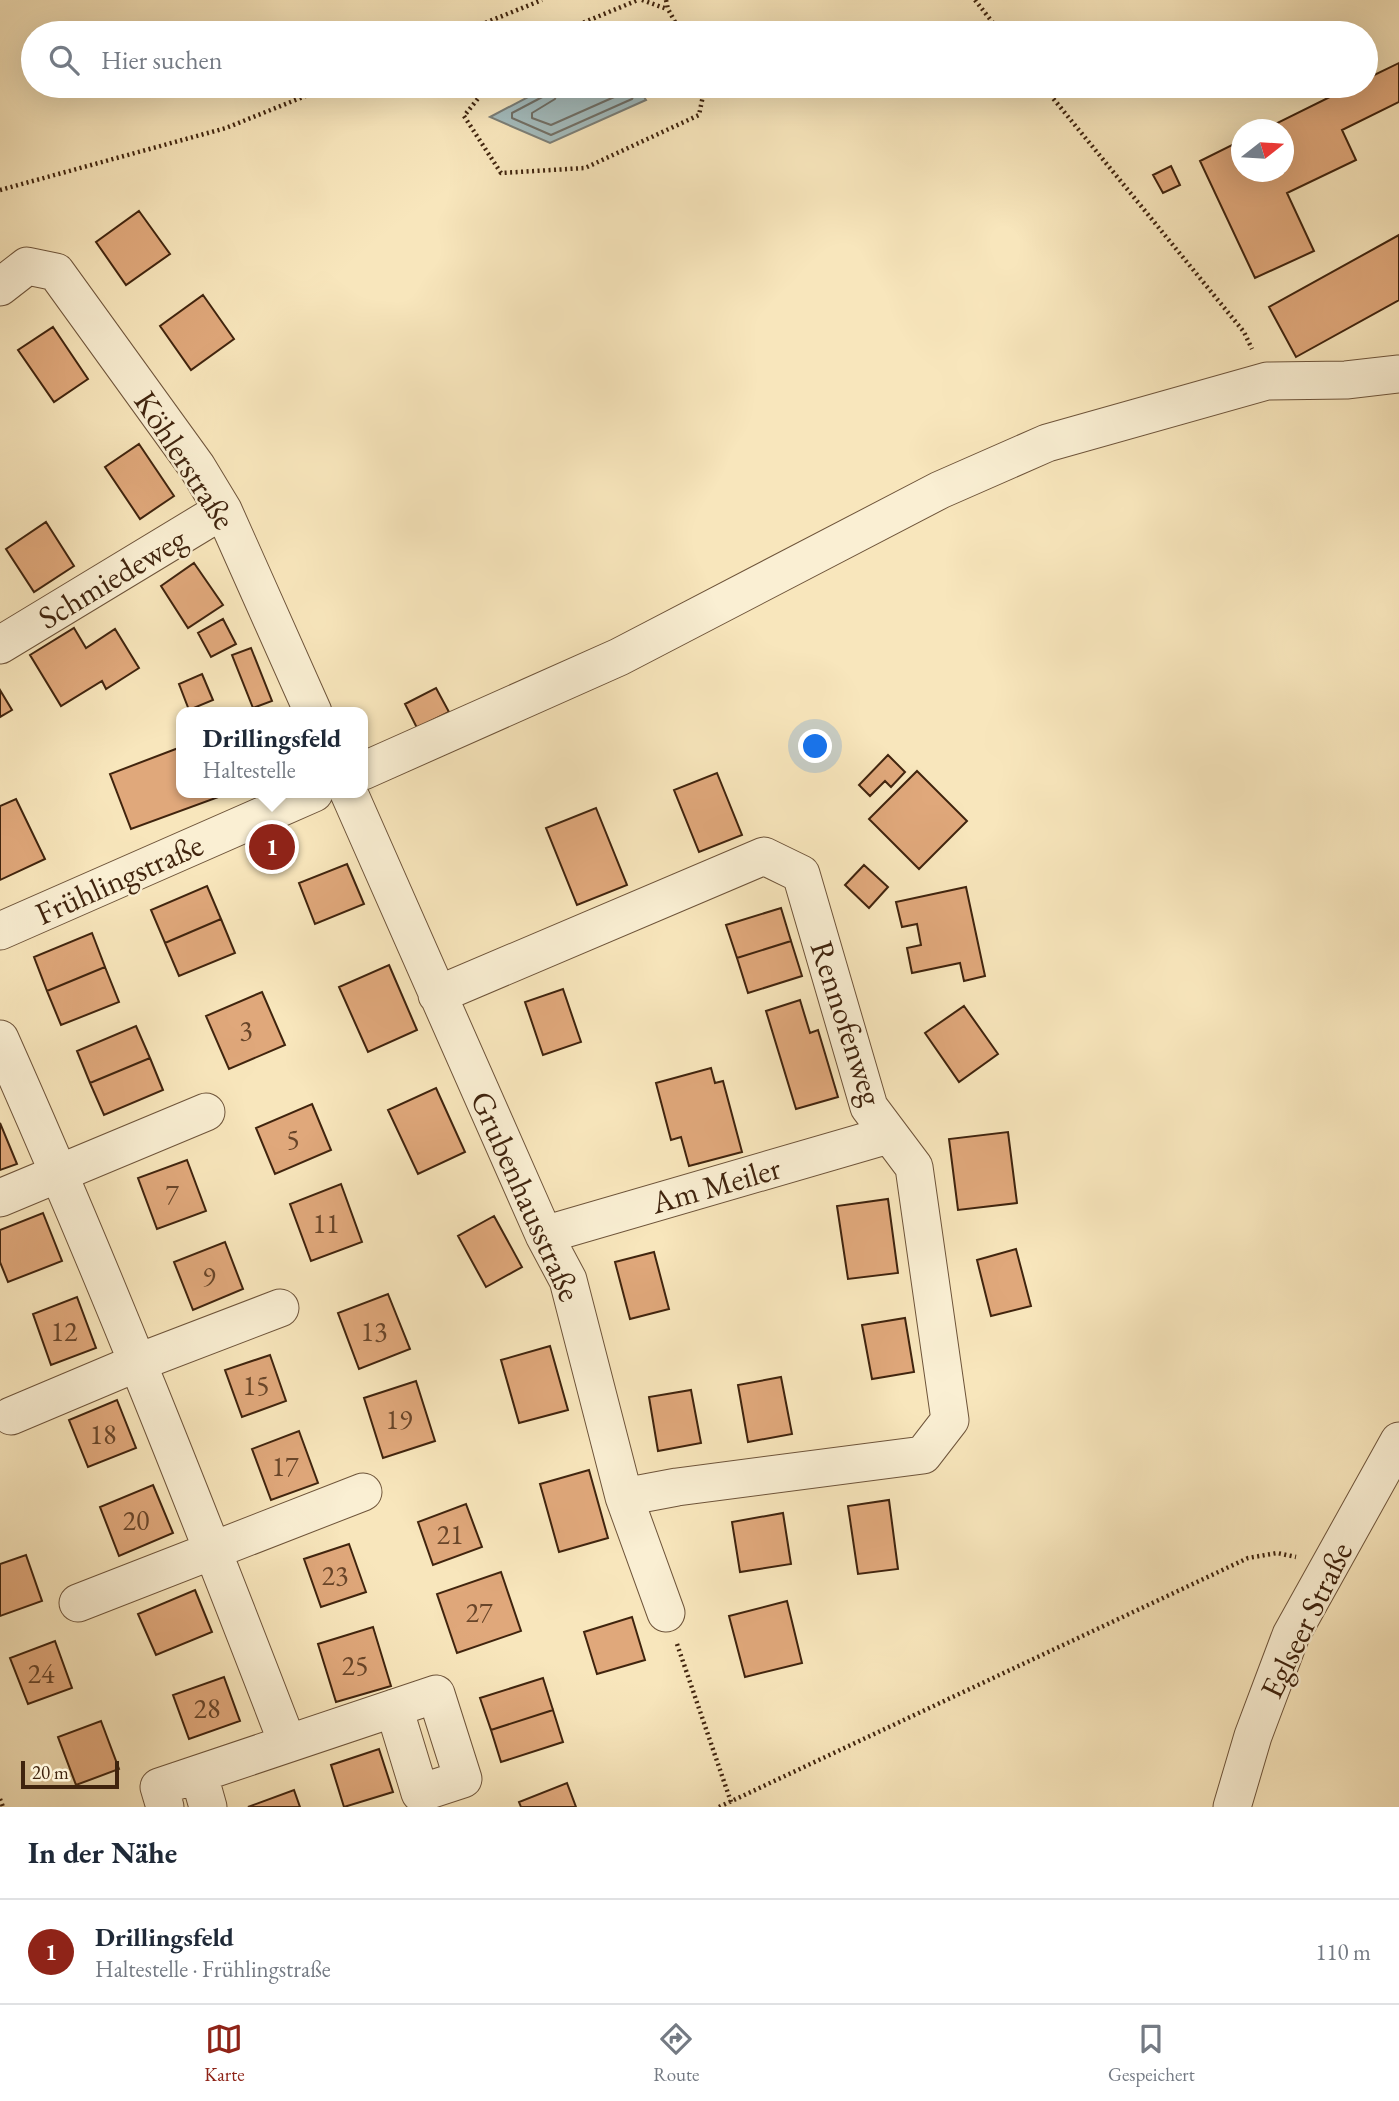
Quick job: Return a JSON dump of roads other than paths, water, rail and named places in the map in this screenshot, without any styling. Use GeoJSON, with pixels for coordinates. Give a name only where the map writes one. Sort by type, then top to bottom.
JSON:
{"type":"FeatureCollection","features":[{"type":"Feature","properties":{"kind":"street","name":"Köhlerstraße"},"geometry":{"type":"LineString","coordinates":[[2,281],[27,267],[56,272],[197,467],[223,510],[311,707]]}},
{"type":"Feature","properties":{"kind":"street"},"geometry":{"type":"LineString","coordinates":[[368,769],[619,657],[940,490],[1047,443],[1255,385],[1399,374]]}},
{"type":"Feature","properties":{"kind":"street","name":"Schmiedeweg"},"geometry":{"type":"LineString","coordinates":[[0,645],[223,510]]}},
{"type":"Feature","properties":{"kind":"street","name":"Frühlingstraße"},"geometry":{"type":"LineString","coordinates":[[0,930],[303,798]]}},
{"type":"Feature","properties":{"kind":"street","name":"Grubenhausstraße"},"geometry":{"type":"LineString","coordinates":[[351,798],[544,1235],[568,1280],[624,1497],[666,1613]]}},
{"type":"Feature","properties":{"kind":"street","name":"Rennofenweg"},"geometry":{"type":"LineString","coordinates":[[437,996],[764,856],[801,874],[869,1107],[914,1167],[950,1420],[923,1455],[677,1487],[624,1497]]}},
{"type":"Feature","properties":{"kind":"street"},"geometry":{"type":"LineString","coordinates":[[0,1038],[139,1362],[288,1742]]}},
{"type":"Feature","properties":{"kind":"street"},"geometry":{"type":"LineString","coordinates":[[0,1198],[59,1171],[206,1112]]}},
{"type":"Feature","properties":{"kind":"street","name":"Am Meiler"},"geometry":{"type":"LineString","coordinates":[[544,1235],[888,1135]]}},
{"type":"Feature","properties":{"kind":"street"},"geometry":{"type":"LineString","coordinates":[[10,1416],[139,1362],[280,1308]]}},
{"type":"Feature","properties":{"kind":"street","name":"Eglseer Straße"},"geometry":{"type":"LineString","coordinates":[[1232,1807],[1252,1736],[1291,1635],[1399,1441]]}},
{"type":"Feature","properties":{"kind":"street"},"geometry":{"type":"LineString","coordinates":[[78,1603],[363,1492]]}},
{"type":"Feature","properties":{"kind":"street"},"geometry":{"type":"LineString","coordinates":[[165,1807],[159,1787],[203,1791],[288,1742],[394,1709]]}},
{"type":"Feature","properties":{"kind":"water"},"geometry":{"type":"Polygon","coordinates":[[[526,98],[646,100],[550,143],[490,117],[526,98]]]}},
{"type":"Feature","properties":{"kind":"place","name":"Drillingsfeld"},"geometry":{"type":"Point","coordinates":[272,847]}}]}
